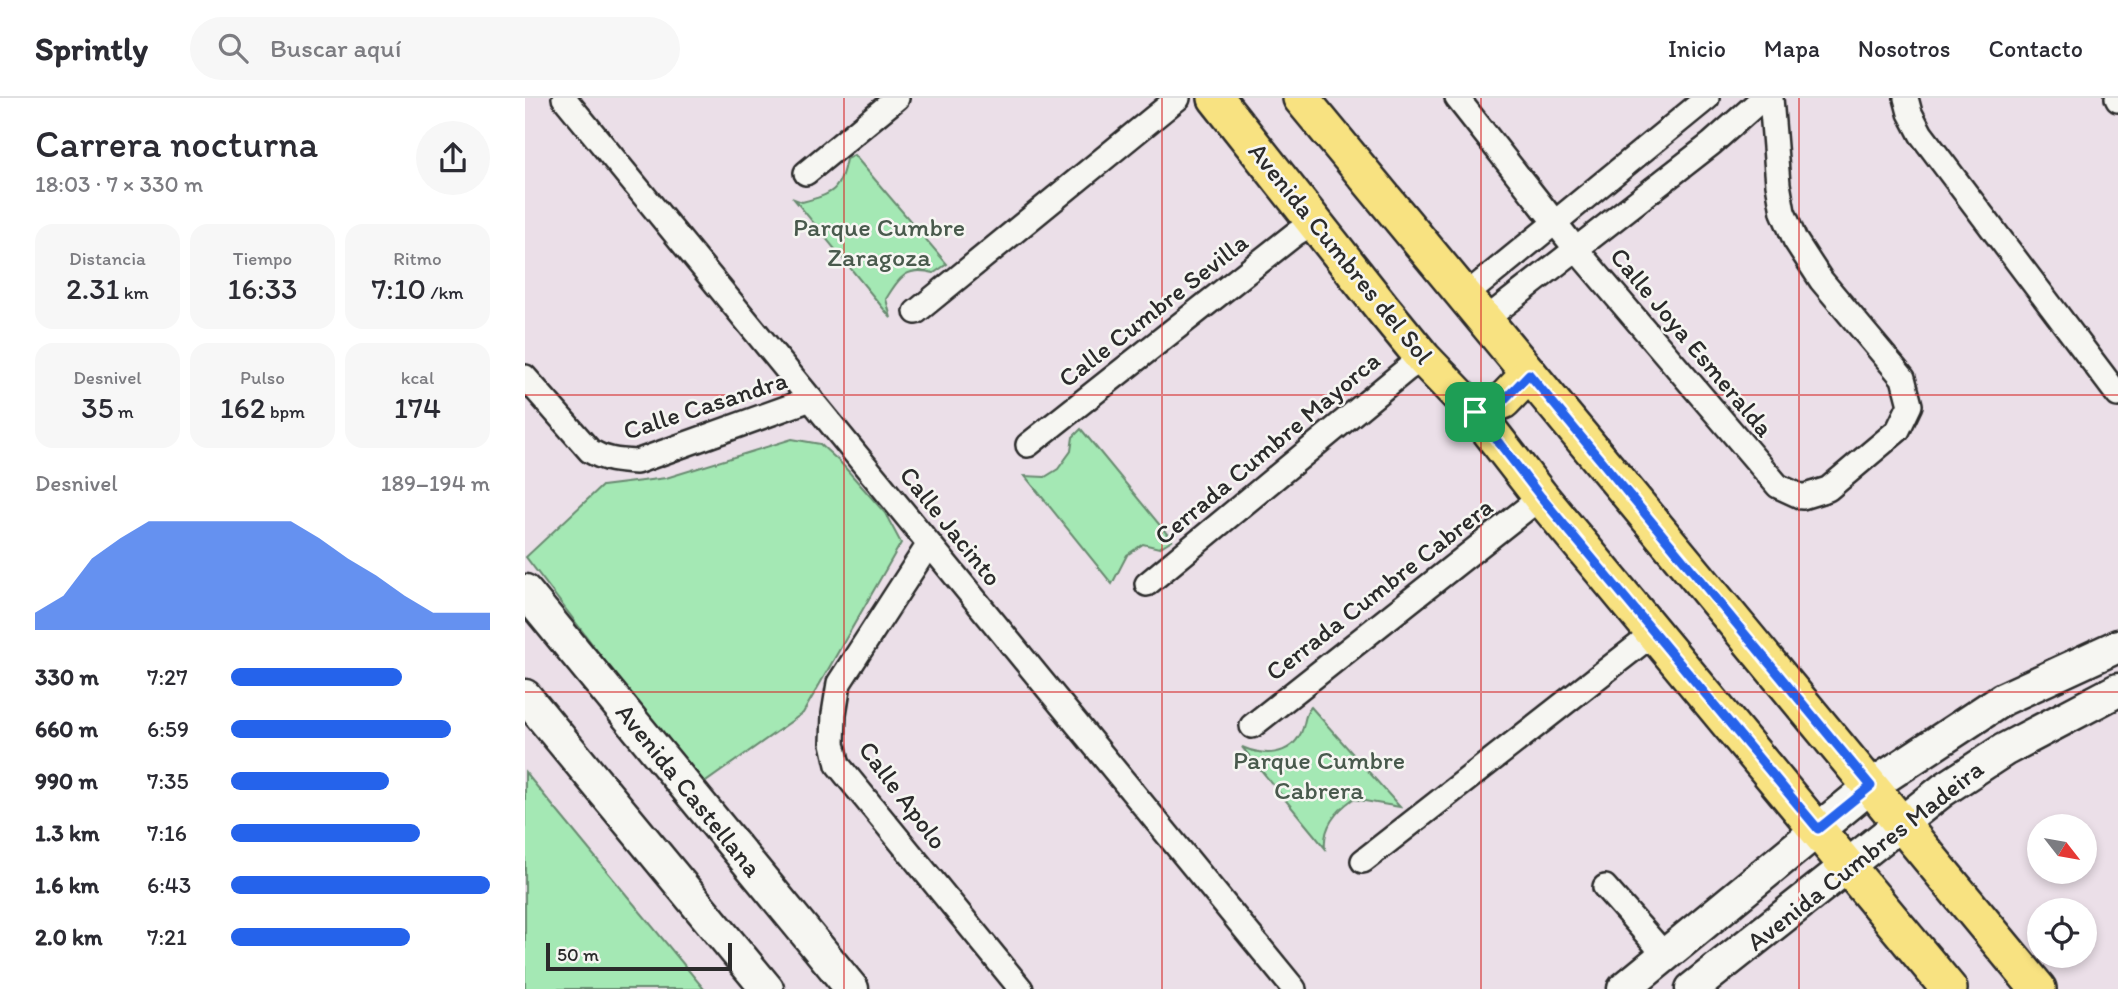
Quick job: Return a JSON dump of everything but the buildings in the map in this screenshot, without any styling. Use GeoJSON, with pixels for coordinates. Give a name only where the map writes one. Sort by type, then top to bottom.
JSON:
{"type":"FeatureCollection","features":[{"type":"Feature","properties":{"kind":"main road","name":"Avenida Cumbres del Sol"},"geometry":{"type":"LineString","coordinates":[[1216,98],[1423,358],[1475,412],[1541,497],[1949,989]]}},
{"type":"Feature","properties":{"kind":"main road"},"geometry":{"type":"LineString","coordinates":[[1301,98],[2038,989]]}},
{"type":"Feature","properties":{"kind":"main road"},"geometry":{"type":"LineString","coordinates":[[1475,412],[1503,401],[1529,374]]}},
{"type":"Feature","properties":{"kind":"street","name":"Calle Jacinto"},"geometry":{"type":"LineString","coordinates":[[564,98],[1294,989]]}},
{"type":"Feature","properties":{"kind":"street"},"geometry":{"type":"LineString","coordinates":[[806,173],[897,98]]}},
{"type":"Feature","properties":{"kind":"street"},"geometry":{"type":"LineString","coordinates":[[916,312],[1178,98]]}},
{"type":"Feature","properties":{"kind":"street","name":"Calle Joya Esmeralda"},"geometry":{"type":"LineString","coordinates":[[1457,98],[1575,248],[1778,486],[1803,497],[1828,489],[1898,430],[1910,405],[1903,378],[1821,280],[1795,240],[1783,212],[1778,184],[1771,98]]}},
{"type":"Feature","properties":{"kind":"street"},"geometry":{"type":"LineString","coordinates":[[1475,308],[1555,222],[1707,98]]}},
{"type":"Feature","properties":{"kind":"street"},"geometry":{"type":"LineString","coordinates":[[1475,308],[1575,248],[1711,144],[1763,98]]}},
{"type":"Feature","properties":{"kind":"street"},"geometry":{"type":"LineString","coordinates":[[1906,98],[1921,134],[2118,395]]}},
{"type":"Feature","properties":{"kind":"street","name":"Calle Cumbre Sevilla"},"geometry":{"type":"LineString","coordinates":[[1028,445],[1295,234],[1315,222]]}},
{"type":"Feature","properties":{"kind":"street","name":"Cerrada Cumbre Mayorca"},"geometry":{"type":"LineString","coordinates":[[1147,584],[1396,377],[1423,358]]}},
{"type":"Feature","properties":{"kind":"street","name":"Calle Casandra"},"geometry":{"type":"LineString","coordinates":[[525,377],[590,451],[617,461],[636,462],[811,399]]}},
{"type":"Feature","properties":{"kind":"street","name":"Cerrada Cumbre Cabrera"},"geometry":{"type":"LineString","coordinates":[[1252,726],[1541,497]]}},
{"type":"Feature","properties":{"kind":"street","name":"Calle Apolo"},"geometry":{"type":"LineString","coordinates":[[929,544],[839,683],[833,743],[838,765],[1021,989]]}},
{"type":"Feature","properties":{"kind":"street","name":"Avenida Castellana"},"geometry":{"type":"LineString","coordinates":[[525,591],[852,989]]}},
{"type":"Feature","properties":{"kind":"street"},"geometry":{"type":"LineString","coordinates":[[1363,862],[1654,633]]}},
{"type":"Feature","properties":{"kind":"street","name":"Avenida Cumbres Madeira"},"geometry":{"type":"LineString","coordinates":[[1624,989],[1871,786],[2003,699],[2118,646]]}},
{"type":"Feature","properties":{"kind":"street","name":"Avenida Cumbres Madeira"},"geometry":{"type":"LineString","coordinates":[[1692,989],[1943,790],[2004,750],[2118,690]]}},
{"type":"Feature","properties":{"kind":"street"},"geometry":{"type":"LineString","coordinates":[[525,696],[767,989]]}},
{"type":"Feature","properties":{"kind":"street"},"geometry":{"type":"LineString","coordinates":[[1605,887],[1665,955]]}},
{"type":"Feature","properties":{"kind":"green space","name":"Parque Cumbre Zaragoza"},"geometry":{"type":"Polygon","coordinates":[[[854,155],[947,264],[934,273],[911,272],[900,279],[886,299],[891,318],[794,199],[802,202],[833,190],[841,178],[846,159],[854,155]]]}},
{"type":"Feature","properties":{"kind":"green space"},"geometry":{"type":"Polygon","coordinates":[[[1081,429],[1172,540],[1159,548],[1143,544],[1127,555],[1112,584],[1025,476],[1045,477],[1058,469],[1071,451],[1073,437],[1081,429]]]}},
{"type":"Feature","properties":{"kind":"green space"},"geometry":{"type":"Polygon","coordinates":[[[792,439],[820,444],[841,463],[885,513],[901,543],[803,713],[700,786],[526,557],[602,486],[666,478],[792,439]]]}},
{"type":"Feature","properties":{"kind":"green space","name":"Parque Cumbre Cabrera"},"geometry":{"type":"Polygon","coordinates":[[[1311,707],[1400,807],[1353,799],[1328,826],[1325,848],[1242,747],[1267,753],[1290,747],[1301,733],[1311,707]]]}},
{"type":"Feature","properties":{"kind":"green space"},"geometry":{"type":"Polygon","coordinates":[[[525,772],[704,989],[525,989],[525,772]]]}},
{"type":"Feature","properties":{"kind":"route"},"geometry":{"type":"LineString","coordinates":[[1529,374],[1871,786],[1818,829],[1541,497],[1475,412],[1503,401],[1529,374]]}}]}
